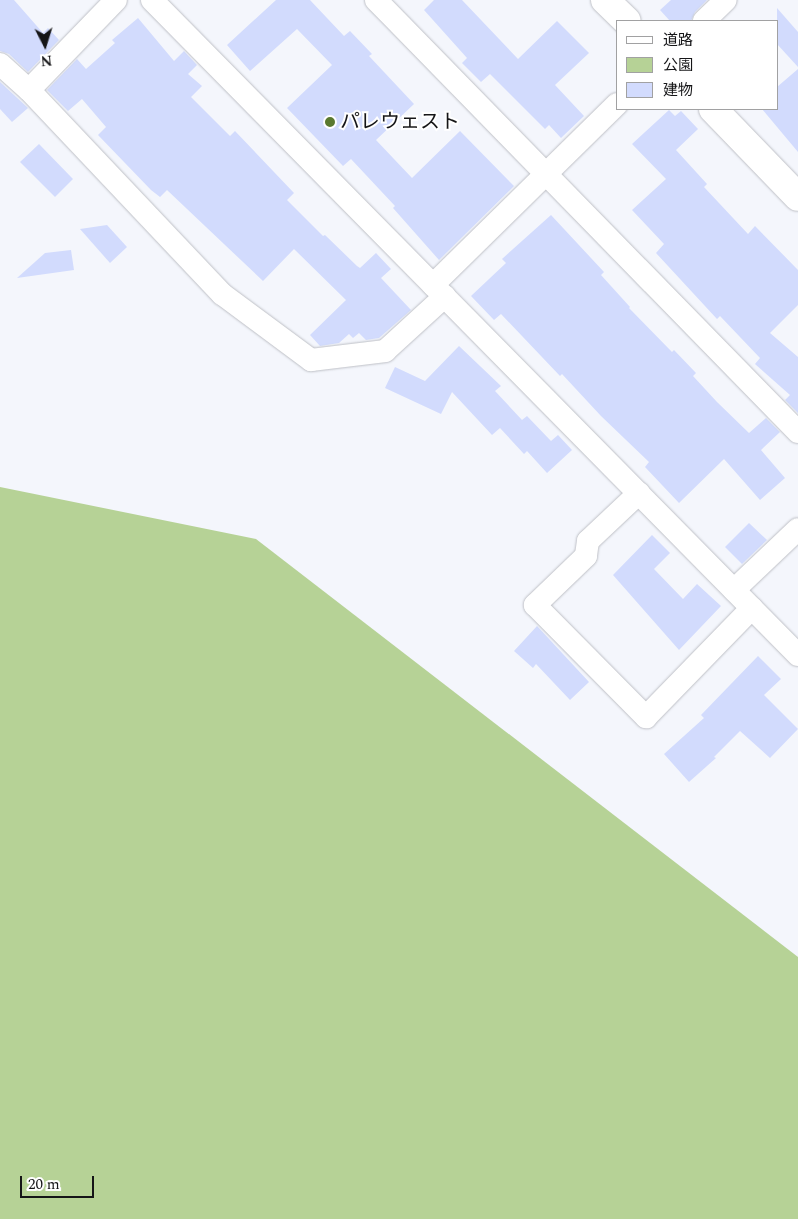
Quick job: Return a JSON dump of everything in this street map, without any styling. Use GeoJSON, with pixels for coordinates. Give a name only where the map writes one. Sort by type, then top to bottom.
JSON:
{"type":"FeatureCollection","features":[{"type":"Feature","properties":{"kind":"street"},"geometry":{"type":"LineString","coordinates":[[29,90],[116,0]]}},
{"type":"Feature","properties":{"kind":"street"},"geometry":{"type":"LineString","coordinates":[[152,0],[798,656]]}},
{"type":"Feature","properties":{"kind":"street"},"geometry":{"type":"LineString","coordinates":[[376,0],[544,175],[798,432]]}},
{"type":"Feature","properties":{"kind":"street"},"geometry":{"type":"LineString","coordinates":[[605,0],[625,20]]}},
{"type":"Feature","properties":{"kind":"street"},"geometry":{"type":"LineString","coordinates":[[705,20],[726,0]]}},
{"type":"Feature","properties":{"kind":"street"},"geometry":{"type":"LineString","coordinates":[[0,64],[29,90],[222,294],[310,360],[385,351],[544,175],[616,105]]}},
{"type":"Feature","properties":{"kind":"street"},"geometry":{"type":"LineString","coordinates":[[714,110],[798,197]]}},
{"type":"Feature","properties":{"kind":"street"},"geometry":{"type":"LineString","coordinates":[[639,493],[588,541],[586,556],[535,604],[646,717],[752,608]]}},
{"type":"Feature","properties":{"kind":"street"},"geometry":{"type":"LineString","coordinates":[[734,590],[798,530]]}},
{"type":"Feature","properties":{"kind":"green space"},"geometry":{"type":"Polygon","coordinates":[[[0,487],[256,539],[798,957],[798,1219],[0,1219],[0,487]]]}},
{"type":"Feature","properties":{"kind":"building"},"geometry":{"type":"Polygon","coordinates":[[[0,0],[14,0],[43,33],[48,28],[59,40],[28,72],[9,54],[0,51],[0,0]]]}},
{"type":"Feature","properties":{"kind":"building"},"geometry":{"type":"Polygon","coordinates":[[[276,0],[310,0],[344,36],[350,31],[372,54],[369,56],[414,104],[376,140],[412,178],[460,131],[514,186],[439,260],[393,208],[395,206],[351,159],[343,166],[287,108],[332,65],[297,29],[250,71],[227,45],[276,0]]]}},
{"type":"Feature","properties":{"kind":"building"},"geometry":{"type":"Polygon","coordinates":[[[434,0],[462,0],[518,59],[557,21],[589,53],[555,85],[584,116],[561,138],[549,125],[545,129],[490,74],[481,82],[462,63],[467,58],[424,10],[434,0]]]}},
{"type":"Feature","properties":{"kind":"building"},"geometry":{"type":"Polygon","coordinates":[[[671,0],[707,0],[695,12],[691,20],[669,20],[660,10],[671,0]]]}},
{"type":"Feature","properties":{"kind":"building"},"geometry":{"type":"Polygon","coordinates":[[[777,8],[798,32],[798,67],[778,45],[777,8]]]}},
{"type":"Feature","properties":{"kind":"building"},"geometry":{"type":"Polygon","coordinates":[[[138,18],[174,61],[184,51],[197,65],[188,74],[202,86],[191,97],[230,136],[235,131],[294,193],[287,200],[323,236],[325,235],[360,268],[376,253],[391,269],[381,278],[411,310],[379,338],[366,340],[359,333],[353,338],[349,334],[339,343],[320,346],[310,335],[346,300],[294,249],[263,281],[167,190],[160,197],[151,190],[98,135],[106,127],[82,99],[68,111],[47,90],[77,59],[86,69],[115,43],[112,40],[138,18]]]}},
{"type":"Feature","properties":{"kind":"building"},"geometry":{"type":"Polygon","coordinates":[[[798,69],[798,152],[763,110],[778,110],[778,86],[798,69]]]}},
{"type":"Feature","properties":{"kind":"building"},"geometry":{"type":"Polygon","coordinates":[[[0,82],[28,108],[12,122],[0,109],[0,82]]]}},
{"type":"Feature","properties":{"kind":"building"},"geometry":{"type":"Polygon","coordinates":[[[669,110],[675,116],[681,111],[698,129],[676,150],[707,184],[704,187],[748,234],[755,226],[798,270],[798,305],[770,333],[798,357],[798,413],[785,400],[790,395],[755,364],[760,358],[720,316],[717,319],[656,253],[664,244],[632,210],[666,179],[632,144],[669,110]]]}},
{"type":"Feature","properties":{"kind":"building"},"geometry":{"type":"Polygon","coordinates":[[[39,144],[73,179],[55,197],[20,162],[39,144]]]}},
{"type":"Feature","properties":{"kind":"building"},"geometry":{"type":"Polygon","coordinates":[[[551,215],[604,272],[601,275],[629,308],[672,352],[674,350],[696,373],[693,376],[749,433],[766,418],[780,432],[761,450],[785,478],[760,500],[724,459],[679,503],[645,467],[649,462],[601,416],[562,374],[560,376],[501,314],[494,320],[471,296],[506,263],[502,259],[551,215]]]}},
{"type":"Feature","properties":{"kind":"building"},"geometry":{"type":"Polygon","coordinates":[[[107,225],[127,247],[110,263],[80,229],[107,225]]]}},
{"type":"Feature","properties":{"kind":"building"},"geometry":{"type":"Polygon","coordinates":[[[71,250],[74,270],[17,278],[45,253],[71,250]]]}},
{"type":"Feature","properties":{"kind":"building"},"geometry":{"type":"Polygon","coordinates":[[[459,346],[501,386],[495,391],[522,420],[527,416],[551,441],[558,435],[572,450],[547,473],[527,451],[524,454],[500,428],[492,435],[452,392],[441,414],[385,388],[395,367],[425,381],[459,346]]]}},
{"type":"Feature","properties":{"kind":"building"},"geometry":{"type":"Polygon","coordinates":[[[749,523],[767,540],[742,564],[725,547],[749,523]]]}},
{"type":"Feature","properties":{"kind":"building"},"geometry":{"type":"Polygon","coordinates":[[[652,535],[670,553],[654,569],[683,599],[697,584],[721,606],[679,650],[613,575],[652,535]]]}},
{"type":"Feature","properties":{"kind":"building"},"geometry":{"type":"Polygon","coordinates":[[[537,626],[589,682],[570,700],[536,664],[533,668],[514,651],[537,626]]]}},
{"type":"Feature","properties":{"kind":"building"},"geometry":{"type":"Polygon","coordinates":[[[758,656],[781,679],[764,695],[798,729],[770,758],[740,731],[714,757],[716,758],[689,782],[664,754],[704,718],[701,715],[758,656]]]}},
{"type":"Feature","properties":{"kind":"place","name":"パレウェスト"},"geometry":{"type":"Point","coordinates":[330,122]}}]}
